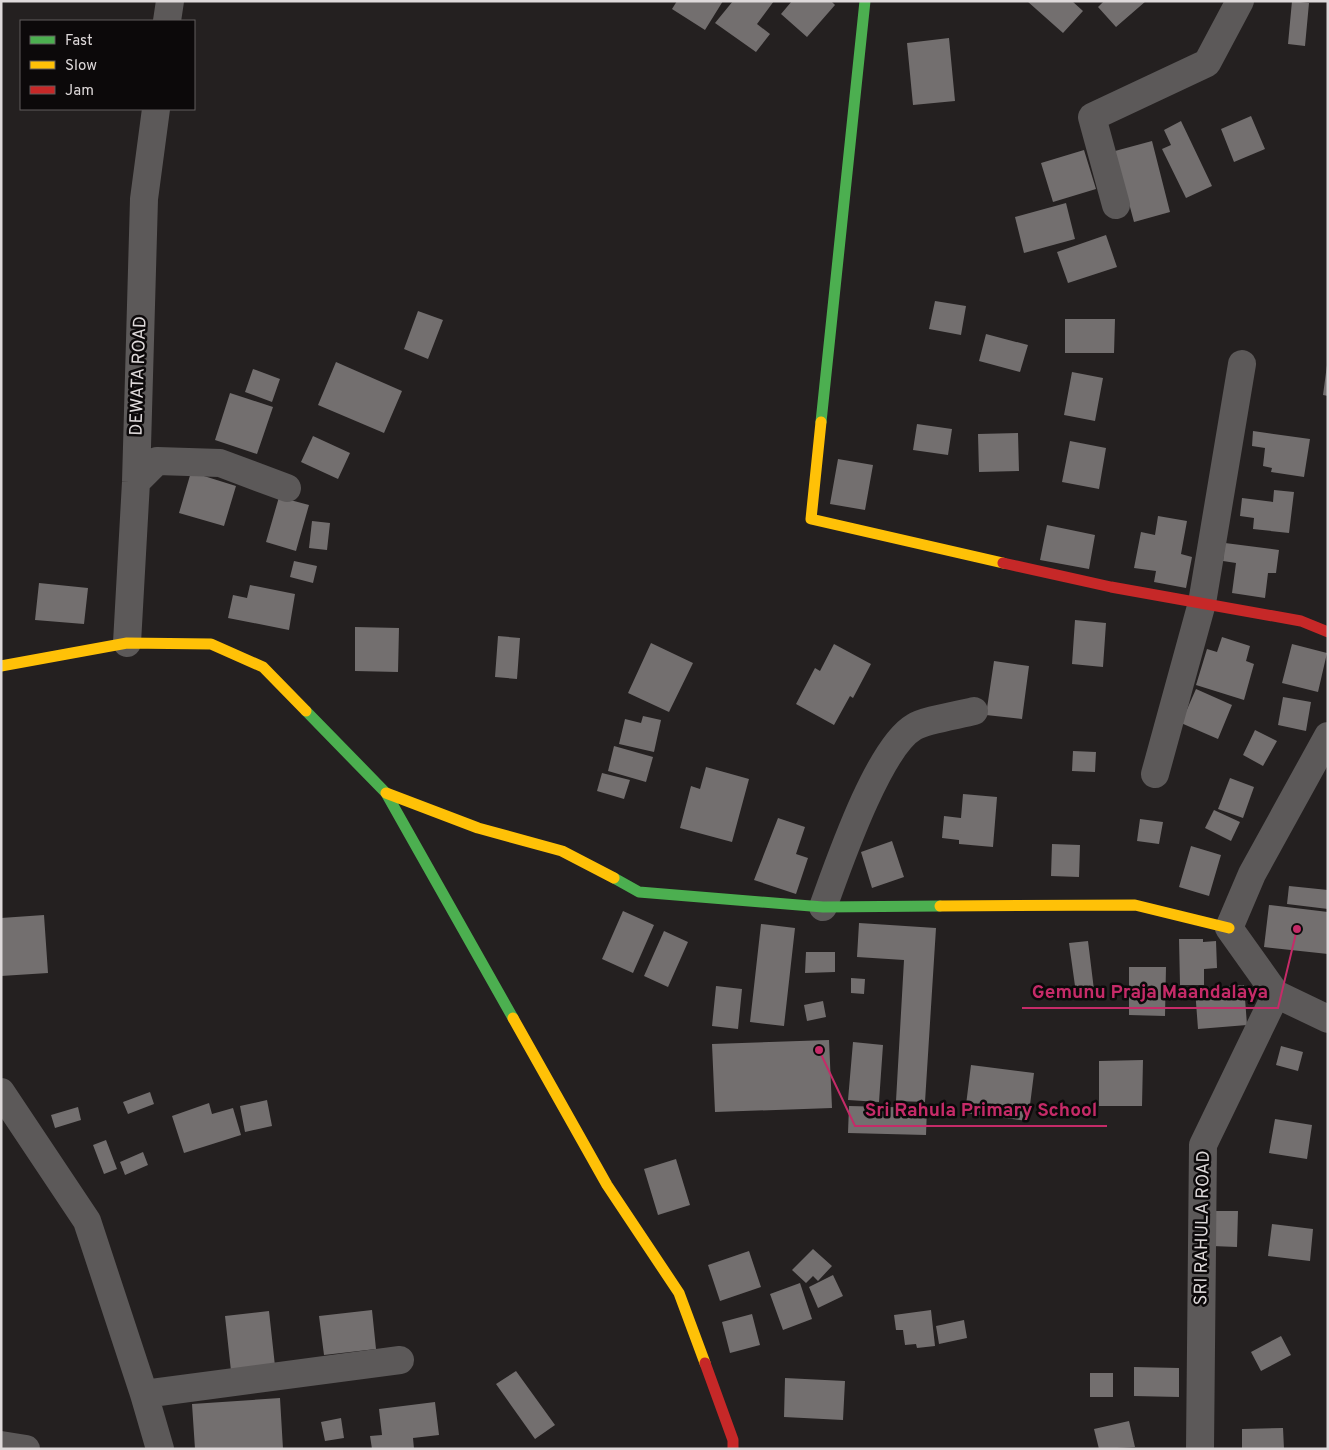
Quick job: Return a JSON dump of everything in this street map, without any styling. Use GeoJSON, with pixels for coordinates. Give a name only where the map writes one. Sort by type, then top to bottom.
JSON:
{"type":"FeatureCollection","features":[{"type":"Feature","properties":{"kind":"street"},"geometry":{"type":"LineString","coordinates":[[167,20],[170,1]]}},
{"type":"Feature","properties":{"kind":"street"},"geometry":{"type":"LineString","coordinates":[[865,1],[812,519],[1111,587],[1301,621],[1328,632]]}},
{"type":"Feature","properties":{"kind":"street"},"geometry":{"type":"LineString","coordinates":[[1116,205],[1092,116],[1207,63],[1240,1]]}},
{"type":"Feature","properties":{"kind":"street","name":"DEWATA ROAD"},"geometry":{"type":"LineString","coordinates":[[127,643],[136,482],[144,199],[156,110]]}},
{"type":"Feature","properties":{"kind":"street"},"geometry":{"type":"LineString","coordinates":[[1155,774],[1202,603],[1242,364]]}},
{"type":"Feature","properties":{"kind":"street"},"geometry":{"type":"LineString","coordinates":[[136,482],[156,461],[220,463],[288,488]]}},
{"type":"Feature","properties":{"kind":"street"},"geometry":{"type":"LineString","coordinates":[[1,666],[127,643],[211,644],[263,667],[386,792],[607,1185],[679,1293],[733,1440],[732,1449]]}},
{"type":"Feature","properties":{"kind":"street"},"geometry":{"type":"LineString","coordinates":[[823,907],[847,842],[887,755],[914,727],[974,711]]}},
{"type":"Feature","properties":{"kind":"street"},"geometry":{"type":"LineString","coordinates":[[1229,928],[1252,874],[1328,736]]}},
{"type":"Feature","properties":{"kind":"street"},"geometry":{"type":"LineString","coordinates":[[386,792],[478,828],[562,852],[639,892],[823,907],[1135,905],[1229,928],[1276,994],[1328,1019]]}},
{"type":"Feature","properties":{"kind":"street","name":"SRI RAHULA ROAD"},"geometry":{"type":"LineString","coordinates":[[1200,1449],[1203,1145],[1276,994]]}},
{"type":"Feature","properties":{"kind":"street"},"geometry":{"type":"LineString","coordinates":[[1,1092],[87,1221],[144,1394],[160,1449]]}},
{"type":"Feature","properties":{"kind":"street"},"geometry":{"type":"LineString","coordinates":[[144,1394],[400,1360]]}},
{"type":"Feature","properties":{"kind":"street"},"geometry":{"type":"LineString","coordinates":[[1,1445],[26,1449]]}},
{"type":"Feature","properties":{"kind":"building"},"geometry":{"type":"Polygon","coordinates":[[[677,1],[723,1],[705,30],[672,9],[677,1]]]}},
{"type":"Feature","properties":{"kind":"building"},"geometry":{"type":"Polygon","coordinates":[[[733,1],[774,1],[757,24],[770,34],[756,52],[715,23],[733,1]]]}},
{"type":"Feature","properties":{"kind":"building"},"geometry":{"type":"Polygon","coordinates":[[[792,1],[831,1],[835,5],[807,37],[781,14],[792,1]]]}},
{"type":"Feature","properties":{"kind":"building"},"geometry":{"type":"Polygon","coordinates":[[[1027,1],[1072,1],[1083,11],[1063,33],[1027,1]]]}},
{"type":"Feature","properties":{"kind":"building"},"geometry":{"type":"Polygon","coordinates":[[[1104,1],[1146,1],[1116,27],[1098,7],[1104,1]]]}},
{"type":"Feature","properties":{"kind":"building"},"geometry":{"type":"Polygon","coordinates":[[[1292,1],[1309,3],[1305,46],[1288,44],[1292,1]]]}},
{"type":"Feature","properties":{"kind":"building"},"geometry":{"type":"Polygon","coordinates":[[[949,38],[955,101],[913,105],[907,43],[949,38]]]}},
{"type":"Feature","properties":{"kind":"building"},"geometry":{"type":"Polygon","coordinates":[[[1251,116],[1265,149],[1234,162],[1221,129],[1251,116]]]}},
{"type":"Feature","properties":{"kind":"building"},"geometry":{"type":"Polygon","coordinates":[[[1181,121],[1212,186],[1186,198],[1162,149],[1171,145],[1164,130],[1181,121]]]}},
{"type":"Feature","properties":{"kind":"building"},"geometry":{"type":"Polygon","coordinates":[[[1152,141],[1170,212],[1134,222],[1115,151],[1152,141]]]}},
{"type":"Feature","properties":{"kind":"building"},"geometry":{"type":"Polygon","coordinates":[[[1084,150],[1096,189],[1053,202],[1041,163],[1084,150]]]}},
{"type":"Feature","properties":{"kind":"building"},"geometry":{"type":"Polygon","coordinates":[[[1066,203],[1075,239],[1024,253],[1015,217],[1066,203]]]}},
{"type":"Feature","properties":{"kind":"building"},"geometry":{"type":"Polygon","coordinates":[[[1106,235],[1117,267],[1068,283],[1057,252],[1106,235]]]}},
{"type":"Feature","properties":{"kind":"building"},"geometry":{"type":"Polygon","coordinates":[[[935,301],[966,306],[961,335],[929,329],[935,301]]]}},
{"type":"Feature","properties":{"kind":"building"},"geometry":{"type":"Polygon","coordinates":[[[418,311],[443,320],[428,359],[404,349],[418,311]]]}},
{"type":"Feature","properties":{"kind":"building"},"geometry":{"type":"Polygon","coordinates":[[[1065,319],[1115,319],[1114,353],[1065,353],[1065,319]]]}},
{"type":"Feature","properties":{"kind":"building"},"geometry":{"type":"Polygon","coordinates":[[[986,334],[1028,345],[1020,372],[979,361],[986,334]]]}},
{"type":"Feature","properties":{"kind":"building"},"geometry":{"type":"Polygon","coordinates":[[[336,362],[402,391],[384,433],[318,405],[336,362]]]}},
{"type":"Feature","properties":{"kind":"building"},"geometry":{"type":"Polygon","coordinates":[[[1328,366],[1328,396],[1323,395],[1328,366]]]}},
{"type":"Feature","properties":{"kind":"building"},"geometry":{"type":"Polygon","coordinates":[[[253,369],[280,379],[272,402],[245,392],[253,369]]]}},
{"type":"Feature","properties":{"kind":"building"},"geometry":{"type":"Polygon","coordinates":[[[1072,372],[1103,378],[1095,421],[1064,415],[1072,372]]]}},
{"type":"Feature","properties":{"kind":"building"},"geometry":{"type":"Polygon","coordinates":[[[230,393],[273,407],[257,454],[215,440],[230,393]]]}},
{"type":"Feature","properties":{"kind":"building"},"geometry":{"type":"Polygon","coordinates":[[[917,424],[952,429],[948,455],[913,450],[917,424]]]}},
{"type":"Feature","properties":{"kind":"building"},"geometry":{"type":"Polygon","coordinates":[[[1253,431],[1310,439],[1304,477],[1271,472],[1272,468],[1263,466],[1265,448],[1252,446],[1253,431]]]}},
{"type":"Feature","properties":{"kind":"building"},"geometry":{"type":"Polygon","coordinates":[[[1018,433],[1019,471],[979,472],[978,434],[1018,433]]]}},
{"type":"Feature","properties":{"kind":"building"},"geometry":{"type":"Polygon","coordinates":[[[313,436],[350,453],[338,479],[301,462],[313,436]]]}},
{"type":"Feature","properties":{"kind":"building"},"geometry":{"type":"Polygon","coordinates":[[[1070,441],[1106,448],[1099,489],[1062,482],[1070,441]]]}},
{"type":"Feature","properties":{"kind":"building"},"geometry":{"type":"Polygon","coordinates":[[[838,459],[873,465],[865,510],[830,504],[838,459]]]}},
{"type":"Feature","properties":{"kind":"building"},"geometry":{"type":"Polygon","coordinates":[[[191,472],[236,486],[224,526],[179,513],[191,472]]]}},
{"type":"Feature","properties":{"kind":"building"},"geometry":{"type":"Polygon","coordinates":[[[1274,490],[1294,492],[1289,533],[1253,529],[1254,518],[1240,516],[1242,498],[1273,502],[1274,490]]]}},
{"type":"Feature","properties":{"kind":"building"},"geometry":{"type":"Polygon","coordinates":[[[279,497],[309,505],[296,551],[266,542],[279,497]]]}},
{"type":"Feature","properties":{"kind":"building"},"geometry":{"type":"Polygon","coordinates":[[[1158,516],[1187,521],[1181,554],[1192,557],[1186,588],[1154,582],[1156,571],[1134,568],[1141,532],[1155,535],[1158,516]]]}},
{"type":"Feature","properties":{"kind":"building"},"geometry":{"type":"Polygon","coordinates":[[[312,521],[330,523],[327,550],[309,548],[312,521]]]}},
{"type":"Feature","properties":{"kind":"building"},"geometry":{"type":"Polygon","coordinates":[[[1047,525],[1095,535],[1089,569],[1040,560],[1047,525]]]}},
{"type":"Feature","properties":{"kind":"building"},"geometry":{"type":"Polygon","coordinates":[[[1225,543],[1279,550],[1276,573],[1268,573],[1265,598],[1232,593],[1236,563],[1223,561],[1225,543]]]}},
{"type":"Feature","properties":{"kind":"building"},"geometry":{"type":"Polygon","coordinates":[[[294,561],[317,566],[313,583],[290,577],[294,561]]]}},
{"type":"Feature","properties":{"kind":"building"},"geometry":{"type":"Polygon","coordinates":[[[39,583],[88,588],[84,624],[35,620],[39,583]]]}},
{"type":"Feature","properties":{"kind":"building"},"geometry":{"type":"Polygon","coordinates":[[[250,585],[295,594],[289,630],[228,618],[233,595],[247,598],[250,585]]]}},
{"type":"Feature","properties":{"kind":"building"},"geometry":{"type":"Polygon","coordinates":[[[1075,620],[1106,623],[1103,667],[1072,664],[1075,620]]]}},
{"type":"Feature","properties":{"kind":"building"},"geometry":{"type":"Polygon","coordinates":[[[355,627],[399,628],[398,672],[355,671],[355,627]]]}},
{"type":"Feature","properties":{"kind":"building"},"geometry":{"type":"Polygon","coordinates":[[[498,636],[520,638],[517,679],[495,677],[498,636]]]}},
{"type":"Feature","properties":{"kind":"building"},"geometry":{"type":"Polygon","coordinates":[[[1222,637],[1250,646],[1246,661],[1254,664],[1244,700],[1196,685],[1207,649],[1217,652],[1222,637]]]}},
{"type":"Feature","properties":{"kind":"building"},"geometry":{"type":"Polygon","coordinates":[[[651,643],[693,663],[669,712],[628,693],[651,643]]]}},
{"type":"Feature","properties":{"kind":"building"},"geometry":{"type":"Polygon","coordinates":[[[834,644],[871,664],[853,698],[850,696],[834,725],[796,704],[815,668],[820,671],[834,644]]]}},
{"type":"Feature","properties":{"kind":"building"},"geometry":{"type":"Polygon","coordinates":[[[1292,644],[1327,653],[1318,692],[1282,683],[1292,644]]]}},
{"type":"Feature","properties":{"kind":"building"},"geometry":{"type":"Polygon","coordinates":[[[994,661],[1029,666],[1022,719],[986,715],[994,661]]]}},
{"type":"Feature","properties":{"kind":"building"},"geometry":{"type":"Polygon","coordinates":[[[1196,689],[1232,705],[1218,739],[1181,723],[1196,689]]]}},
{"type":"Feature","properties":{"kind":"building"},"geometry":{"type":"Polygon","coordinates":[[[1283,697],[1311,702],[1306,731],[1278,725],[1283,697]]]}},
{"type":"Feature","properties":{"kind":"building"},"geometry":{"type":"Polygon","coordinates":[[[643,716],[661,720],[654,752],[619,744],[625,719],[641,723],[643,716]]]}},
{"type":"Feature","properties":{"kind":"building"},"geometry":{"type":"Polygon","coordinates":[[[1255,730],[1277,741],[1263,766],[1243,755],[1255,730]]]}},
{"type":"Feature","properties":{"kind":"building"},"geometry":{"type":"Polygon","coordinates":[[[614,746],[653,757],[646,782],[608,771],[614,746]]]}},
{"type":"Feature","properties":{"kind":"building"},"geometry":{"type":"Polygon","coordinates":[[[1073,751],[1096,752],[1095,772],[1072,771],[1073,751]]]}},
{"type":"Feature","properties":{"kind":"building"},"geometry":{"type":"Polygon","coordinates":[[[706,767],[749,779],[732,842],[680,828],[691,786],[700,789],[706,767]]]}},
{"type":"Feature","properties":{"kind":"building"},"geometry":{"type":"Polygon","coordinates":[[[602,773],[630,780],[624,799],[597,791],[602,773]]]}},
{"type":"Feature","properties":{"kind":"building"},"geometry":{"type":"Polygon","coordinates":[[[1230,778],[1254,787],[1243,818],[1218,809],[1230,778]]]}},
{"type":"Feature","properties":{"kind":"building"},"geometry":{"type":"Polygon","coordinates":[[[963,794],[997,797],[993,847],[959,844],[959,840],[942,838],[944,816],[961,818],[963,794]]]}},
{"type":"Feature","properties":{"kind":"building"},"geometry":{"type":"Polygon","coordinates":[[[1214,810],[1240,822],[1231,841],[1205,828],[1214,810]]]}},
{"type":"Feature","properties":{"kind":"building"},"geometry":{"type":"Polygon","coordinates":[[[778,818],[805,827],[796,854],[808,858],[796,894],[754,880],[778,818]]]}},
{"type":"Feature","properties":{"kind":"building"},"geometry":{"type":"Polygon","coordinates":[[[1140,819],[1163,822],[1159,844],[1137,841],[1140,819]]]}},
{"type":"Feature","properties":{"kind":"building"},"geometry":{"type":"Polygon","coordinates":[[[892,841],[904,877],[872,888],[861,852],[892,841]]]}},
{"type":"Feature","properties":{"kind":"building"},"geometry":{"type":"Polygon","coordinates":[[[1052,844],[1080,845],[1079,877],[1051,876],[1052,844]]]}},
{"type":"Feature","properties":{"kind":"building"},"geometry":{"type":"Polygon","coordinates":[[[1191,846],[1221,855],[1209,896],[1179,887],[1191,846]]]}},
{"type":"Feature","properties":{"kind":"building"},"geometry":{"type":"Polygon","coordinates":[[[1289,886],[1328,890],[1328,909],[1287,904],[1289,886]]]}},
{"type":"Feature","properties":{"kind":"building"},"geometry":{"type":"Polygon","coordinates":[[[1269,905],[1328,912],[1328,954],[1264,947],[1269,905]]]}},
{"type":"Feature","properties":{"kind":"building"},"geometry":{"type":"Polygon","coordinates":[[[623,911],[654,925],[633,973],[602,959],[623,911]]]}},
{"type":"Feature","properties":{"kind":"building"},"geometry":{"type":"Polygon","coordinates":[[[44,915],[48,973],[1,976],[1,918],[44,915]]]}},
{"type":"Feature","properties":{"kind":"building"},"geometry":{"type":"Polygon","coordinates":[[[859,923],[936,928],[925,1102],[896,1101],[904,960],[857,957],[859,923]]]}},
{"type":"Feature","properties":{"kind":"building"},"geometry":{"type":"Polygon","coordinates":[[[761,924],[795,928],[784,1026],[750,1022],[761,924]]]}},
{"type":"Feature","properties":{"kind":"building"},"geometry":{"type":"Polygon","coordinates":[[[664,931],[688,942],[668,987],[644,976],[664,931]]]}},
{"type":"Feature","properties":{"kind":"building"},"geometry":{"type":"Polygon","coordinates":[[[1179,939],[1203,939],[1203,942],[1216,941],[1217,968],[1204,969],[1204,985],[1180,985],[1179,939]]]}},
{"type":"Feature","properties":{"kind":"building"},"geometry":{"type":"Polygon","coordinates":[[[1088,941],[1094,990],[1076,993],[1069,943],[1088,941]]]}},
{"type":"Feature","properties":{"kind":"building"},"geometry":{"type":"Polygon","coordinates":[[[806,952],[835,952],[835,972],[805,973],[806,952]]]}},
{"type":"Feature","properties":{"kind":"building"},"geometry":{"type":"Polygon","coordinates":[[[1129,967],[1166,967],[1165,1016],[1129,1015],[1129,967]]]}},
{"type":"Feature","properties":{"kind":"building"},"geometry":{"type":"Polygon","coordinates":[[[851,978],[865,979],[864,994],[851,993],[851,978]]]}},
{"type":"Feature","properties":{"kind":"building"},"geometry":{"type":"Polygon","coordinates":[[[1244,985],[1247,1025],[1198,1029],[1195,989],[1244,985]]]}},
{"type":"Feature","properties":{"kind":"building"},"geometry":{"type":"Polygon","coordinates":[[[716,986],[742,989],[738,1029],[712,1026],[716,986]]]}},
{"type":"Feature","properties":{"kind":"building"},"geometry":{"type":"Polygon","coordinates":[[[823,1001],[826,1017],[807,1021],[804,1005],[823,1001]]]}},
{"type":"Feature","properties":{"kind":"building"},"geometry":{"type":"Polygon","coordinates":[[[829,1040],[832,1108],[715,1112],[712,1044],[829,1040]]]}},
{"type":"Feature","properties":{"kind":"building"},"geometry":{"type":"Polygon","coordinates":[[[853,1042],[883,1045],[879,1102],[848,1100],[853,1042]]]}},
{"type":"Feature","properties":{"kind":"building"},"geometry":{"type":"Polygon","coordinates":[[[1281,1046],[1303,1052],[1298,1071],[1276,1065],[1281,1046]]]}},
{"type":"Feature","properties":{"kind":"building"},"geometry":{"type":"Polygon","coordinates":[[[1143,1060],[1142,1106],[1099,1106],[1099,1061],[1143,1060]]]}},
{"type":"Feature","properties":{"kind":"building"},"geometry":{"type":"Polygon","coordinates":[[[971,1065],[1034,1073],[1028,1121],[965,1113],[971,1065]]]}},
{"type":"Feature","properties":{"kind":"building"},"geometry":{"type":"Polygon","coordinates":[[[150,1092],[154,1104],[128,1114],[123,1102],[150,1092]]]}},
{"type":"Feature","properties":{"kind":"building"},"geometry":{"type":"Polygon","coordinates":[[[267,1100],[272,1126],[245,1132],[240,1106],[267,1100]]]}},
{"type":"Feature","properties":{"kind":"building"},"geometry":{"type":"Polygon","coordinates":[[[209,1103],[212,1114],[233,1108],[241,1135],[184,1153],[172,1116],[209,1103]]]}},
{"type":"Feature","properties":{"kind":"building"},"geometry":{"type":"Polygon","coordinates":[[[849,1106],[927,1108],[926,1135],[848,1133],[849,1106]]]}},
{"type":"Feature","properties":{"kind":"building"},"geometry":{"type":"Polygon","coordinates":[[[78,1107],[81,1120],[55,1128],[51,1115],[78,1107]]]}},
{"type":"Feature","properties":{"kind":"building"},"geometry":{"type":"Polygon","coordinates":[[[1275,1119],[1312,1125],[1307,1159],[1269,1153],[1275,1119]]]}},
{"type":"Feature","properties":{"kind":"building"},"geometry":{"type":"Polygon","coordinates":[[[106,1140],[117,1169],[104,1174],[93,1145],[106,1140]]]}},
{"type":"Feature","properties":{"kind":"building"},"geometry":{"type":"Polygon","coordinates":[[[143,1152],[148,1165],[125,1175],[120,1162],[143,1152]]]}},
{"type":"Feature","properties":{"kind":"building"},"geometry":{"type":"Polygon","coordinates":[[[676,1159],[690,1205],[658,1215],[644,1169],[676,1159]]]}},
{"type":"Feature","properties":{"kind":"building"},"geometry":{"type":"Polygon","coordinates":[[[1213,1211],[1238,1211],[1237,1247],[1212,1246],[1213,1211]]]}},
{"type":"Feature","properties":{"kind":"building"},"geometry":{"type":"Polygon","coordinates":[[[1272,1224],[1313,1229],[1310,1261],[1268,1256],[1272,1224]]]}},
{"type":"Feature","properties":{"kind":"building"},"geometry":{"type":"Polygon","coordinates":[[[813,1249],[832,1266],[818,1281],[813,1276],[806,1283],[792,1270],[813,1249]]]}},
{"type":"Feature","properties":{"kind":"building"},"geometry":{"type":"Polygon","coordinates":[[[749,1251],[761,1287],[720,1301],[708,1265],[749,1251]]]}},
{"type":"Feature","properties":{"kind":"building"},"geometry":{"type":"Polygon","coordinates":[[[833,1275],[843,1296],[818,1308],[809,1287],[833,1275]]]}},
{"type":"Feature","properties":{"kind":"building"},"geometry":{"type":"Polygon","coordinates":[[[800,1283],[812,1319],[783,1330],[770,1294],[800,1283]]]}},
{"type":"Feature","properties":{"kind":"building"},"geometry":{"type":"Polygon","coordinates":[[[372,1310],[376,1349],[324,1355],[319,1316],[372,1310]]]}},
{"type":"Feature","properties":{"kind":"building"},"geometry":{"type":"Polygon","coordinates":[[[931,1310],[935,1346],[917,1348],[916,1344],[905,1345],[903,1330],[896,1330],[894,1315],[931,1310]]]}},
{"type":"Feature","properties":{"kind":"building"},"geometry":{"type":"Polygon","coordinates":[[[269,1311],[275,1366],[231,1371],[225,1316],[269,1311]]]}},
{"type":"Feature","properties":{"kind":"building"},"geometry":{"type":"Polygon","coordinates":[[[752,1314],[760,1345],[730,1353],[722,1322],[752,1314]]]}},
{"type":"Feature","properties":{"kind":"building"},"geometry":{"type":"Polygon","coordinates":[[[964,1320],[967,1338],[939,1344],[936,1326],[964,1320]]]}},
{"type":"Feature","properties":{"kind":"building"},"geometry":{"type":"Polygon","coordinates":[[[1281,1336],[1291,1355],[1261,1371],[1251,1352],[1281,1336]]]}},
{"type":"Feature","properties":{"kind":"building"},"geometry":{"type":"Polygon","coordinates":[[[1134,1367],[1179,1368],[1179,1397],[1134,1396],[1134,1367]]]}},
{"type":"Feature","properties":{"kind":"building"},"geometry":{"type":"Polygon","coordinates":[[[516,1371],[555,1425],[535,1439],[496,1384],[516,1371]]]}},
{"type":"Feature","properties":{"kind":"building"},"geometry":{"type":"Polygon","coordinates":[[[1090,1373],[1113,1373],[1113,1397],[1090,1397],[1090,1373]]]}},
{"type":"Feature","properties":{"kind":"building"},"geometry":{"type":"Polygon","coordinates":[[[785,1378],[845,1381],[843,1420],[784,1417],[785,1378]]]}},
{"type":"Feature","properties":{"kind":"building"},"geometry":{"type":"Polygon","coordinates":[[[280,1398],[283,1449],[195,1449],[192,1404],[280,1398]]]}},
{"type":"Feature","properties":{"kind":"building"},"geometry":{"type":"Polygon","coordinates":[[[435,1402],[439,1435],[413,1438],[414,1449],[372,1449],[370,1436],[382,1435],[379,1409],[435,1402]]]}},
{"type":"Feature","properties":{"kind":"building"},"geometry":{"type":"Polygon","coordinates":[[[341,1418],[344,1438],[325,1441],[321,1422],[341,1418]]]}},
{"type":"Feature","properties":{"kind":"building"},"geometry":{"type":"Polygon","coordinates":[[[1129,1421],[1135,1447],[1099,1449],[1094,1429],[1129,1421]]]}},
{"type":"Feature","properties":{"kind":"building"},"geometry":{"type":"Polygon","coordinates":[[[1283,1428],[1284,1449],[1242,1449],[1242,1429],[1283,1428]]]}},
{"type":"Feature","properties":{"kind":"traffic: fast"},"geometry":{"type":"LineString","coordinates":[[821,422],[865,1]]}},
{"type":"Feature","properties":{"kind":"traffic: fast"},"geometry":{"type":"LineString","coordinates":[[306,711],[386,793],[513,1018]]}},
{"type":"Feature","properties":{"kind":"traffic: fast"},"geometry":{"type":"LineString","coordinates":[[614,878],[639,892],[823,907],[940,906]]}},
{"type":"Feature","properties":{"kind":"traffic: slow"},"geometry":{"type":"LineString","coordinates":[[821,422],[811,519],[1003,563]]}},
{"type":"Feature","properties":{"kind":"traffic: slow"},"geometry":{"type":"LineString","coordinates":[[1,666],[127,643],[211,644],[263,667],[306,711]]}},
{"type":"Feature","properties":{"kind":"traffic: slow"},"geometry":{"type":"LineString","coordinates":[[386,793],[478,828],[562,851],[614,878]]}},
{"type":"Feature","properties":{"kind":"traffic: slow"},"geometry":{"type":"LineString","coordinates":[[940,906],[1135,905],[1229,928]]}},
{"type":"Feature","properties":{"kind":"traffic: slow"},"geometry":{"type":"LineString","coordinates":[[513,1018],[607,1185],[679,1293],[705,1363]]}},
{"type":"Feature","properties":{"kind":"traffic: jam"},"geometry":{"type":"LineString","coordinates":[[1003,563],[1111,587],[1301,621],[1328,632]]}},
{"type":"Feature","properties":{"kind":"traffic: jam"},"geometry":{"type":"LineString","coordinates":[[705,1363],[733,1440],[733,1449]]}},
{"type":"Feature","properties":{"kind":"place","name":"Gemunu Praja Maandalaya"},"geometry":{"type":"Point","coordinates":[1297,929]}},
{"type":"Feature","properties":{"kind":"place","name":"Sri Rahula Primary School"},"geometry":{"type":"Point","coordinates":[819,1050]}}]}
